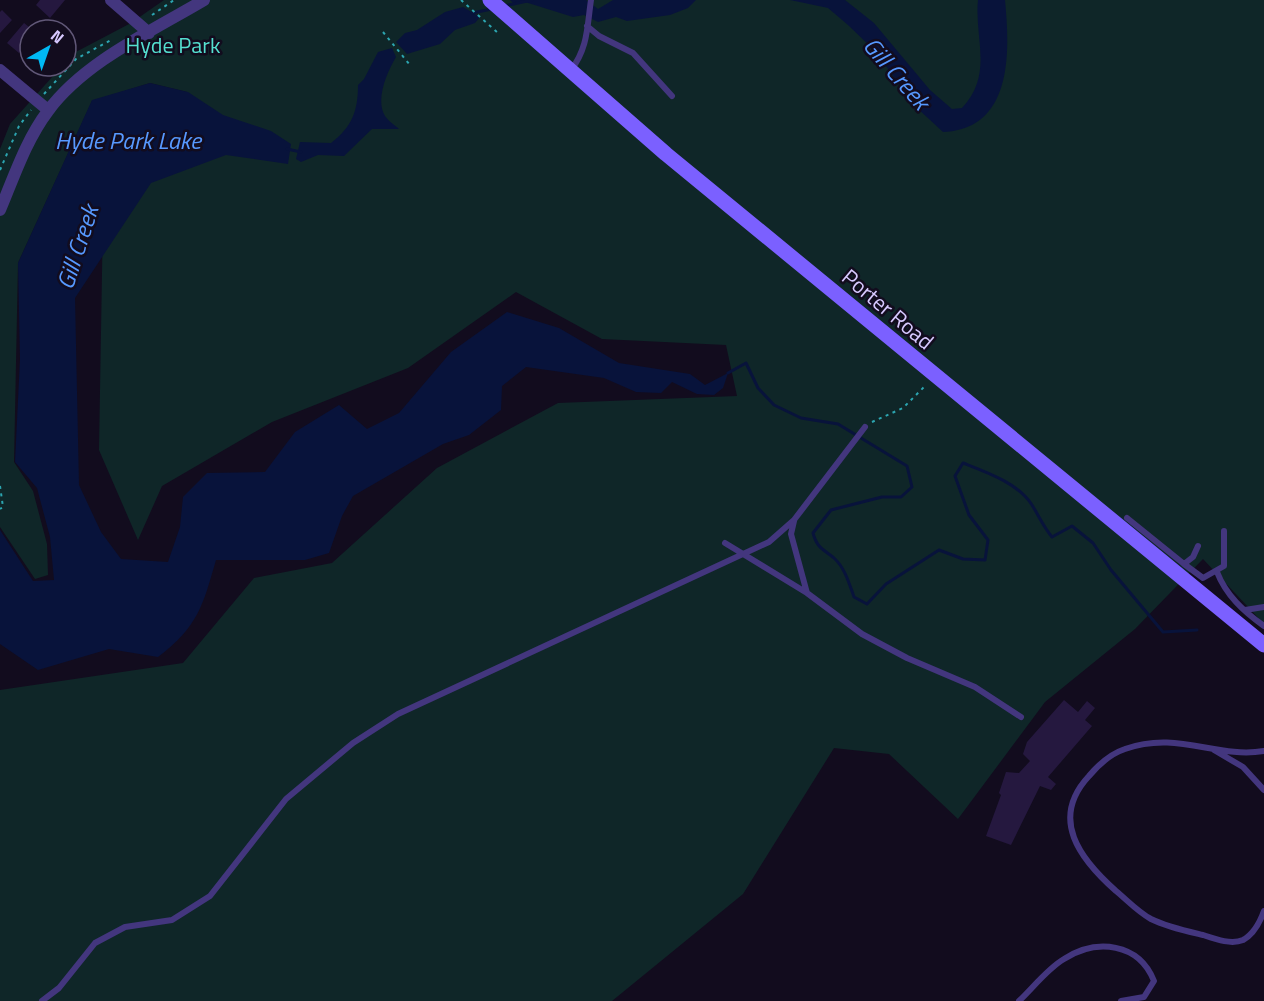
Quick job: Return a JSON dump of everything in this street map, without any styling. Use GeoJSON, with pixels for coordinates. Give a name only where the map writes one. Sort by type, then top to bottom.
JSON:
{"type":"FeatureCollection","features":[{"type":"Feature","properties":{"kind":"main road","name":"Porter Road"},"geometry":{"type":"LineString","coordinates":[[490,0],[666,154],[933,376],[1264,645]]}},
{"type":"Feature","properties":{"kind":"street"},"geometry":{"type":"LineString","coordinates":[[111,0],[149,33]]}},
{"type":"Feature","properties":{"kind":"street"},"geometry":{"type":"LineString","coordinates":[[0,210],[32,135],[48,110],[78,78],[204,0]]}},
{"type":"Feature","properties":{"kind":"street"},"geometry":{"type":"LineString","coordinates":[[0,70],[48,110]]}},
{"type":"Feature","properties":{"kind":"lane"},"geometry":{"type":"LineString","coordinates":[[570,70],[580,57],[587,40],[591,0]]}},
{"type":"Feature","properties":{"kind":"lane"},"geometry":{"type":"LineString","coordinates":[[587,26],[599,36],[633,53],[672,96]]}},
{"type":"Feature","properties":{"kind":"lane"},"geometry":{"type":"LineString","coordinates":[[42,1001],[59,988],[95,943],[125,927],[172,920],[210,896],[286,799],[353,743],[389,720],[600,620],[746,555],[768,542],[794,520],[865,427]]}},
{"type":"Feature","properties":{"kind":"lane"},"geometry":{"type":"LineString","coordinates":[[1127,518],[1203,578],[1224,566],[1224,531]]}},
{"type":"Feature","properties":{"kind":"lane"},"geometry":{"type":"LineString","coordinates":[[794,520],[791,534],[807,593]]}},
{"type":"Feature","properties":{"kind":"lane"},"geometry":{"type":"LineString","coordinates":[[725,543],[807,593],[862,634],[907,658],[975,687],[1021,717]]}},
{"type":"Feature","properties":{"kind":"lane"},"geometry":{"type":"LineString","coordinates":[[1184,564],[1193,557],[1198,546]]}},
{"type":"Feature","properties":{"kind":"lane"},"geometry":{"type":"LineString","coordinates":[[1216,572],[1224,589],[1244,610],[1264,626]]}},
{"type":"Feature","properties":{"kind":"lane"},"geometry":{"type":"LineString","coordinates":[[1244,610],[1264,607]]}},
{"type":"Feature","properties":{"kind":"lane"},"geometry":{"type":"LineString","coordinates":[[1264,751],[1233,751],[1162,740],[1124,749],[1101,762],[1083,782],[1072,804],[1071,826],[1075,845],[1086,862],[1130,903],[1151,919],[1226,942],[1241,941],[1251,934],[1264,911]]}},
{"type":"Feature","properties":{"kind":"lane"},"geometry":{"type":"LineString","coordinates":[[1199,745],[1226,755],[1244,767],[1264,790]]}},
{"type":"Feature","properties":{"kind":"lane"},"geometry":{"type":"LineString","coordinates":[[1019,1001],[1062,959],[1084,949],[1111,946],[1134,954],[1148,966],[1154,981],[1144,996],[1121,1001]]}},
{"type":"Feature","properties":{"kind":"path"},"geometry":{"type":"LineString","coordinates":[[461,0],[497,32]]}},
{"type":"Feature","properties":{"kind":"path"},"geometry":{"type":"LineString","coordinates":[[383,32],[411,65]]}},
{"type":"Feature","properties":{"kind":"path"},"geometry":{"type":"LineString","coordinates":[[0,170],[19,126],[38,102],[76,59],[111,40]]}},
{"type":"Feature","properties":{"kind":"path"},"geometry":{"type":"LineString","coordinates":[[865,427],[903,408],[933,376]]}},
{"type":"Feature","properties":{"kind":"path"},"geometry":{"type":"LineString","coordinates":[[0,486],[3,507],[0,509]]}},
{"type":"Feature","properties":{"kind":"green space","name":"Hyde Park"},"geometry":{"type":"Polygon","coordinates":[[[164,0],[1264,0],[1264,624],[1203,559],[1135,629],[1045,702],[958,819],[889,754],[834,748],[743,894],[612,1001],[0,1001],[0,690],[183,663],[254,578],[332,563],[437,468],[558,403],[737,396],[726,345],[602,339],[516,292],[408,368],[272,422],[162,486],[138,540],[99,450],[103,214],[187,92],[150,83],[92,101],[18,263],[14,462],[33,491],[47,544],[48,575],[35,579],[0,527],[0,149],[10,124],[51,78],[78,78],[78,51],[131,23],[164,0]]]}},
{"type":"Feature","properties":{"kind":"water"},"geometry":{"type":"Polygon","coordinates":[[[510,0],[586,0],[598,9],[613,0],[696,0],[688,8],[670,15],[627,21],[616,17],[598,22],[584,15],[573,17],[525,2],[514,4],[510,0]]]}},
{"type":"Feature","properties":{"kind":"water"},"geometry":{"type":"Polygon","coordinates":[[[790,0],[845,0],[874,23],[930,90],[952,109],[962,108],[972,95],[977,82],[981,56],[978,0],[1005,0],[1006,64],[995,103],[983,117],[966,128],[943,132],[916,107],[875,51],[848,25],[828,8],[790,0]]]}},
{"type":"Feature","properties":{"kind":"water"},"geometry":{"type":"Polygon","coordinates":[[[463,7],[480,17],[475,23],[455,30],[440,44],[407,54],[396,42],[405,33],[417,30],[445,12],[463,7]]]}},
{"type":"Feature","properties":{"kind":"water"},"geometry":{"type":"Polygon","coordinates":[[[392,48],[396,57],[386,78],[381,102],[385,116],[399,129],[372,129],[344,156],[318,155],[301,162],[296,159],[300,142],[331,143],[344,131],[355,111],[358,85],[364,79],[378,52],[392,48]]]}},
{"type":"Feature","properties":{"kind":"water","name":"Hyde Park Lake"},"geometry":{"type":"Polygon","coordinates":[[[150,83],[188,92],[223,115],[271,131],[291,144],[288,164],[226,155],[151,183],[75,298],[79,485],[101,532],[121,559],[168,562],[180,527],[183,497],[207,473],[265,472],[295,432],[339,405],[367,429],[399,413],[451,352],[507,312],[559,328],[619,363],[690,374],[705,385],[728,373],[723,388],[714,395],[697,394],[672,382],[661,393],[636,392],[604,378],[526,367],[502,386],[501,410],[469,435],[443,444],[353,496],[342,516],[329,553],[305,560],[216,560],[202,603],[191,625],[158,657],[109,649],[38,670],[0,644],[0,530],[33,581],[54,580],[50,537],[37,488],[15,462],[20,359],[18,263],[92,100],[150,83]]]}},
{"type":"Feature","properties":{"kind":"building"},"geometry":{"type":"Polygon","coordinates":[[[40,0],[65,0],[50,18],[36,5],[40,0]]]}},
{"type":"Feature","properties":{"kind":"building"},"geometry":{"type":"Polygon","coordinates":[[[2,10],[12,20],[0,33],[0,12],[2,10]]]}},
{"type":"Feature","properties":{"kind":"building"},"geometry":{"type":"Polygon","coordinates":[[[18,30],[18,52],[7,43],[18,30]]]}},
{"type":"Feature","properties":{"kind":"building"},"geometry":{"type":"Polygon","coordinates":[[[1064,700],[1078,712],[1087,701],[1095,708],[1085,720],[1092,726],[1048,777],[1056,784],[1051,790],[1040,786],[1011,845],[986,836],[1001,795],[999,793],[1006,772],[1019,773],[1030,761],[1023,754],[1027,742],[1064,700]]]}},
{"type":"Feature","properties":{"kind":"waterway","name":"Gill Creek"},"geometry":{"type":"LineString","coordinates":[[504,6],[532,0]]}},
{"type":"Feature","properties":{"kind":"waterway","name":"Gill Creek"},"geometry":{"type":"LineString","coordinates":[[472,13],[492,9]]}},
{"type":"Feature","properties":{"kind":"waterway","name":"Gill Creek"},"geometry":{"type":"LineString","coordinates":[[287,149],[301,152]]}},
{"type":"Feature","properties":{"kind":"waterway"},"geometry":{"type":"LineString","coordinates":[[728,373],[746,363],[758,388],[774,405],[801,418],[838,424],[907,466],[912,487],[901,497],[882,497],[831,510],[813,533],[819,545],[841,566],[854,597],[867,604],[886,584],[939,550],[963,559],[985,560],[988,540],[969,515],[955,476],[963,463],[1001,479],[1019,490],[1032,505],[1052,537],[1072,526],[1093,543],[1111,570],[1163,632],[1197,630]]}}]}
